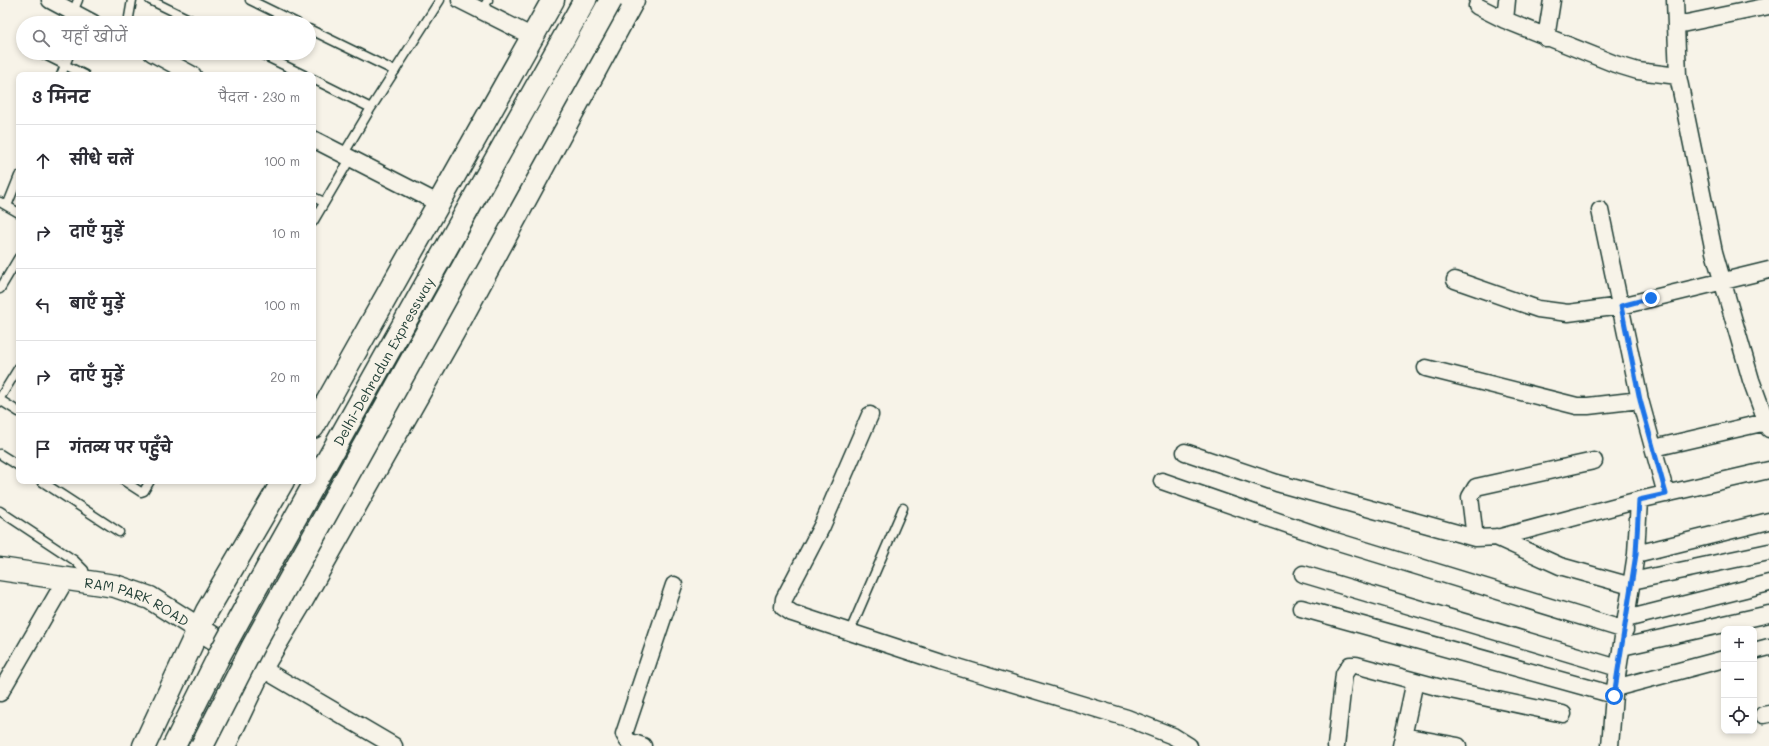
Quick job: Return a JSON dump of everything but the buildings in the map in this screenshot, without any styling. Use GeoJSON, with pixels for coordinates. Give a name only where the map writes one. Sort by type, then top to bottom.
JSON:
{"type":"FeatureCollection","features":[{"type":"Feature","properties":{"kind":"main road"},"geometry":{"type":"LineString","coordinates":[[316,419],[321,405],[438,204],[553,0]]}},
{"type":"Feature","properties":{"kind":"main road","name":"Delhi-Dehradun Expressway"},"geometry":{"type":"LineString","coordinates":[[316,481],[585,0]]}},
{"type":"Feature","properties":{"kind":"main road","name":"Delhi-Dehradun Expressway"},"geometry":{"type":"LineString","coordinates":[[202,746],[253,646],[611,0]]}},
{"type":"Feature","properties":{"kind":"main road"},"geometry":{"type":"LineString","coordinates":[[224,746],[261,668],[302,600],[459,322],[633,0]]}},
{"type":"Feature","properties":{"kind":"main road"},"geometry":{"type":"LineString","coordinates":[[144,746],[207,612],[281,484]]}},
{"type":"Feature","properties":{"kind":"main road","name":"Delhi-Dehradun Expressway"},"geometry":{"type":"LineString","coordinates":[[174,746],[220,654],[314,484]]}},
{"type":"Feature","properties":{"kind":"main road","name":"RAM PARK ROAD"},"geometry":{"type":"LineString","coordinates":[[0,569],[115,586],[150,598],[200,628],[261,668]]}},
{"type":"Feature","properties":{"kind":"street"},"geometry":{"type":"LineString","coordinates":[[50,0],[82,15]]}},
{"type":"Feature","properties":{"kind":"street"},"geometry":{"type":"LineString","coordinates":[[460,0],[485,5],[533,36]]}},
{"type":"Feature","properties":{"kind":"street"},"geometry":{"type":"LineString","coordinates":[[1505,20],[1507,0]]}},
{"type":"Feature","properties":{"kind":"street"},"geometry":{"type":"LineString","coordinates":[[1546,38],[1552,0]]}},
{"type":"Feature","properties":{"kind":"street"},"geometry":{"type":"LineString","coordinates":[[1654,448],[1768,425],[1751,380],[1714,252],[1678,76],[1675,0]]}},
{"type":"Feature","properties":{"kind":"street"},"geometry":{"type":"LineString","coordinates":[[1477,6],[1546,38],[1627,68],[1678,76]]}},
{"type":"Feature","properties":{"kind":"street"},"geometry":{"type":"LineString","coordinates":[[1677,25],[1769,6]]}},
{"type":"Feature","properties":{"kind":"street"},"geometry":{"type":"LineString","coordinates":[[165,60],[187,72]]}},
{"type":"Feature","properties":{"kind":"street"},"geometry":{"type":"LineString","coordinates":[[316,141],[438,204]]}},
{"type":"Feature","properties":{"kind":"street"},"geometry":{"type":"LineString","coordinates":[[1600,210],[1640,400],[1666,494]]}},
{"type":"Feature","properties":{"kind":"street"},"geometry":{"type":"LineString","coordinates":[[1455,280],[1538,309],[1559,313],[1585,312],[1621,306],[1769,270]]}},
{"type":"Feature","properties":{"kind":"street"},"geometry":{"type":"LineString","coordinates":[[1426,368],[1576,406],[1640,400]]}},
{"type":"Feature","properties":{"kind":"street"},"geometry":{"type":"LineString","coordinates":[[870,415],[822,526],[782,603],[783,607],[792,613],[941,662],[1128,718],[1173,736],[1189,746]]}},
{"type":"Feature","properties":{"kind":"street"},"geometry":{"type":"LineString","coordinates":[[1185,452],[1277,483],[1475,538],[1496,537],[1639,500],[1769,470]]}},
{"type":"Feature","properties":{"kind":"street"},"geometry":{"type":"LineString","coordinates":[[1475,538],[1470,497],[1476,488],[1594,461]]}},
{"type":"Feature","properties":{"kind":"street"},"geometry":{"type":"LineString","coordinates":[[1162,481],[1332,540],[1625,625],[1769,583]]}},
{"type":"Feature","properties":{"kind":"street"},"geometry":{"type":"LineString","coordinates":[[1610,746],[1618,668],[1636,554],[1639,500]]}},
{"type":"Feature","properties":{"kind":"street"},"geometry":{"type":"LineString","coordinates":[[1636,554],[1769,521]]}},
{"type":"Feature","properties":{"kind":"street"},"geometry":{"type":"LineString","coordinates":[[1496,537],[1560,566],[1632,584],[1769,552]]}},
{"type":"Feature","properties":{"kind":"street"},"geometry":{"type":"LineString","coordinates":[[1303,574],[1618,668]]}},
{"type":"Feature","properties":{"kind":"street"},"geometry":{"type":"LineString","coordinates":[[0,693],[76,580]]}},
{"type":"Feature","properties":{"kind":"street"},"geometry":{"type":"LineString","coordinates":[[643,746],[628,741],[624,734],[674,585]]}},
{"type":"Feature","properties":{"kind":"street"},"geometry":{"type":"LineString","coordinates":[[1301,608],[1615,692],[1721,660]]}},
{"type":"Feature","properties":{"kind":"street"},"geometry":{"type":"LineString","coordinates":[[1622,647],[1769,614]]}},
{"type":"Feature","properties":{"kind":"street"},"geometry":{"type":"LineString","coordinates":[[1757,650],[1769,648]]}},
{"type":"Feature","properties":{"kind":"street"},"geometry":{"type":"LineString","coordinates":[[1336,746],[1344,674],[1350,665],[1356,665],[1415,681],[1563,714]]}},
{"type":"Feature","properties":{"kind":"street"},"geometry":{"type":"LineString","coordinates":[[261,668],[394,746]]}},
{"type":"Feature","properties":{"kind":"street"},"geometry":{"type":"LineString","coordinates":[[1415,681],[1402,741],[1458,746]]}},
{"type":"Feature","properties":{"kind":"lane"},"geometry":{"type":"LineString","coordinates":[[129,16],[132,0]]}},
{"type":"Feature","properties":{"kind":"lane"},"geometry":{"type":"LineString","coordinates":[[150,0],[183,16]]}},
{"type":"Feature","properties":{"kind":"lane"},"geometry":{"type":"LineString","coordinates":[[250,0],[283,16]]}},
{"type":"Feature","properties":{"kind":"lane"},"geometry":{"type":"LineString","coordinates":[[316,217],[371,108],[440,0]]}},
{"type":"Feature","properties":{"kind":"lane"},"geometry":{"type":"LineString","coordinates":[[316,32],[395,71]]}},
{"type":"Feature","properties":{"kind":"lane"},"geometry":{"type":"LineString","coordinates":[[55,60],[79,72]]}},
{"type":"Feature","properties":{"kind":"lane"},"geometry":{"type":"LineString","coordinates":[[62,72],[67,60]]}},
{"type":"Feature","properties":{"kind":"lane"},"geometry":{"type":"LineString","coordinates":[[273,60],[298,72]]}},
{"type":"Feature","properties":{"kind":"lane"},"geometry":{"type":"LineString","coordinates":[[316,80],[371,108]]}},
{"type":"Feature","properties":{"kind":"lane"},"geometry":{"type":"LineString","coordinates":[[16,181],[3,204],[16,211]]}},
{"type":"Feature","properties":{"kind":"lane"},"geometry":{"type":"LineString","coordinates":[[316,198],[324,202]]}},
{"type":"Feature","properties":{"kind":"lane"},"geometry":{"type":"LineString","coordinates":[[0,289],[4,275],[16,261]]}},
{"type":"Feature","properties":{"kind":"lane"},"geometry":{"type":"LineString","coordinates":[[16,372],[0,399],[16,410]]}},
{"type":"Feature","properties":{"kind":"lane"},"geometry":{"type":"LineString","coordinates":[[0,454],[16,464]]}},
{"type":"Feature","properties":{"kind":"lane"},"geometry":{"type":"LineString","coordinates":[[46,484],[119,532]]}},
{"type":"Feature","properties":{"kind":"lane"},"geometry":{"type":"LineString","coordinates":[[129,484],[141,492],[144,491],[148,484]]}},
{"type":"Feature","properties":{"kind":"lane"},"geometry":{"type":"LineString","coordinates":[[850,631],[903,508]]}},
{"type":"Feature","properties":{"kind":"lane"},"geometry":{"type":"LineString","coordinates":[[0,511],[80,565],[84,570],[76,580]]}},
{"type":"Feature","properties":{"kind":"route"},"geometry":{"type":"LineString","coordinates":[[1614,696],[1636,554],[1639,500],[1666,494],[1640,400],[1621,306],[1651,298]]}}]}
